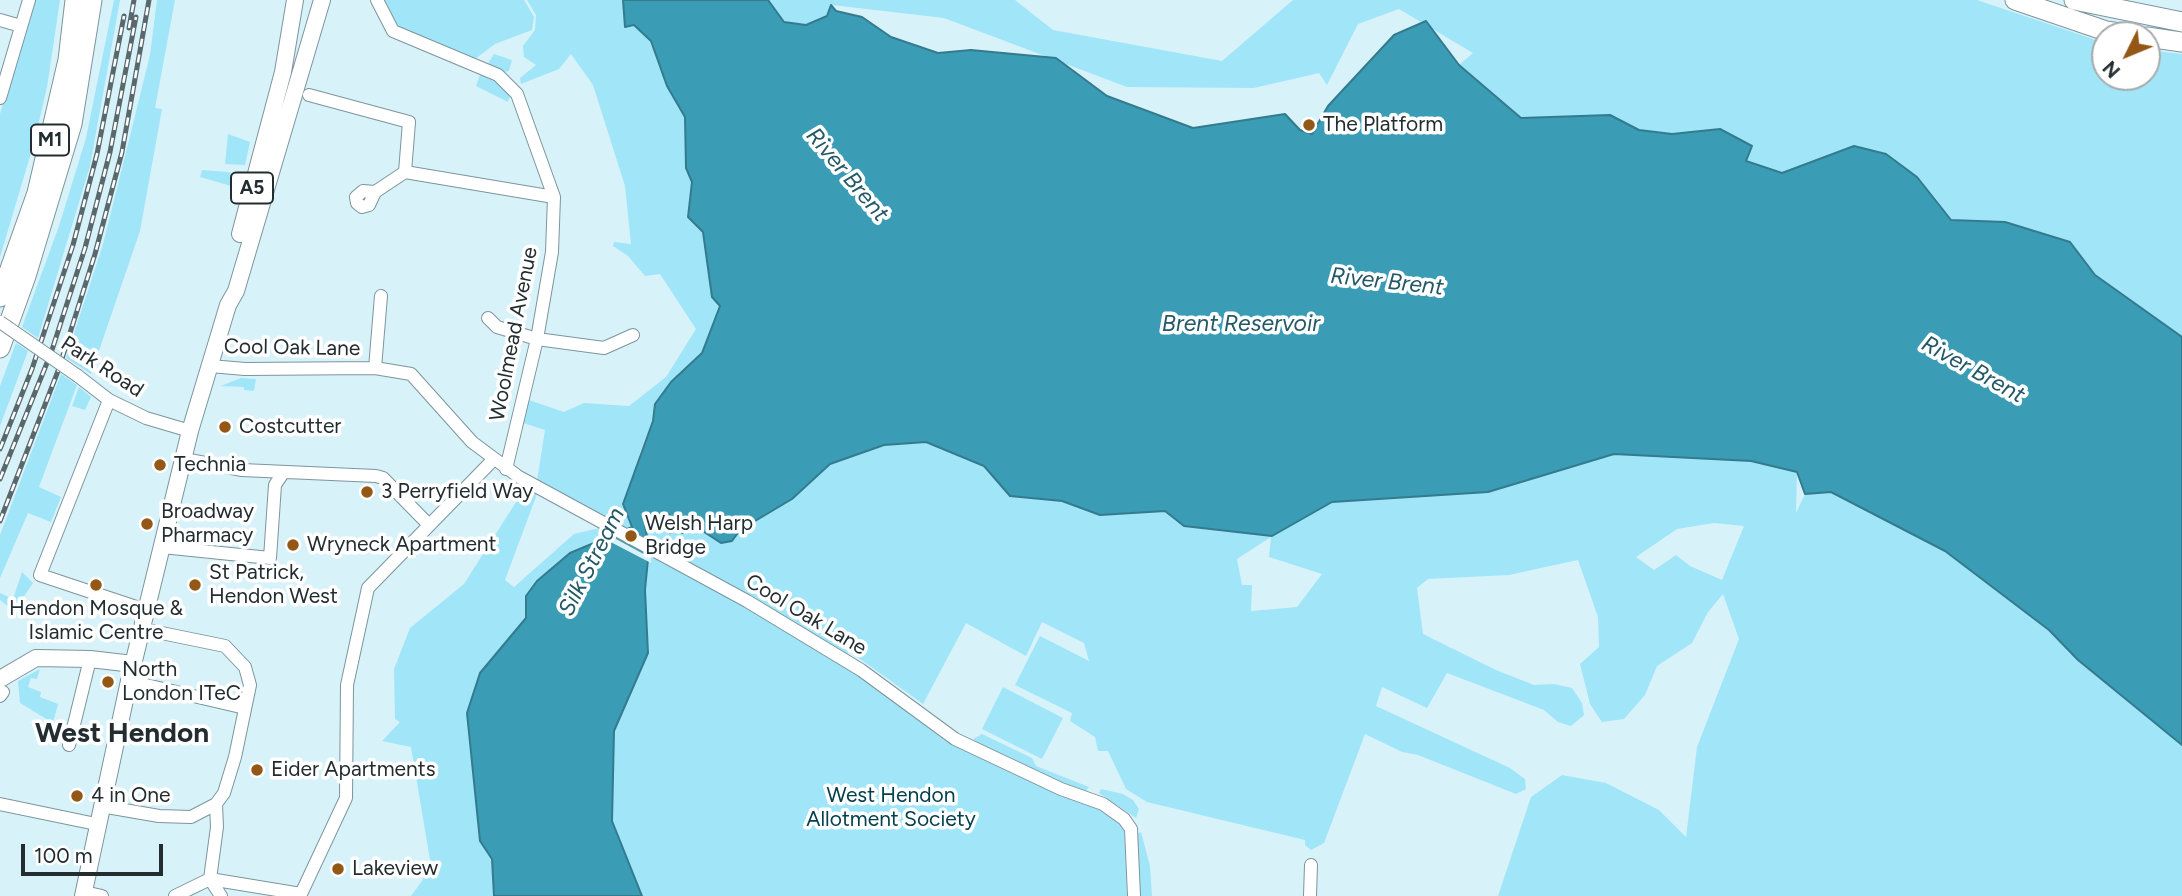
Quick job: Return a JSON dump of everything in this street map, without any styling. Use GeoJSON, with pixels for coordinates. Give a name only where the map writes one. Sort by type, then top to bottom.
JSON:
{"type":"FeatureCollection","features":[{"type":"Feature","properties":{"kind":"highway","name":"M1"},"geometry":{"type":"LineString","coordinates":[[7,275],[49,115],[66,0]]}},
{"type":"Feature","properties":{"kind":"highway","name":"M1"},"geometry":{"type":"LineString","coordinates":[[0,297],[37,193],[56,118],[68,60],[75,0]]}},
{"type":"Feature","properties":{"kind":"highway","name":"M1"},"geometry":{"type":"LineString","coordinates":[[0,348],[52,196],[72,124],[92,0]]}},
{"type":"Feature","properties":{"kind":"highway","name":"M1"},"geometry":{"type":"LineString","coordinates":[[83,66],[103,0]]}},
{"type":"Feature","properties":{"kind":"highway"},"geometry":{"type":"LineString","coordinates":[[2015,0],[2091,26]]}},
{"type":"Feature","properties":{"kind":"highway"},"geometry":{"type":"LineString","coordinates":[[2074,0],[2182,22]]}},
{"type":"Feature","properties":{"kind":"highway"},"geometry":{"type":"LineString","coordinates":[[2161,39],[2182,42]]}},
{"type":"Feature","properties":{"kind":"main road"},"geometry":{"type":"LineString","coordinates":[[291,74],[295,0]]}},
{"type":"Feature","properties":{"kind":"main road","name":"A5"},"geometry":{"type":"LineString","coordinates":[[291,74],[301,0]]}},
{"type":"Feature","properties":{"kind":"main road","name":"A5"},"geometry":{"type":"LineString","coordinates":[[84,894],[96,824],[190,431],[228,305],[228,286],[315,0]]}},
{"type":"Feature","properties":{"kind":"main road"},"geometry":{"type":"LineString","coordinates":[[291,74],[322,0]]}},
{"type":"Feature","properties":{"kind":"main road"},"geometry":{"type":"LineString","coordinates":[[1,689],[36,658],[90,659],[133,664]]}},
{"type":"Feature","properties":{"kind":"street"},"geometry":{"type":"LineString","coordinates":[[0,98],[29,0]]}},
{"type":"Feature","properties":{"kind":"street","name":"Woolmead Avenue"},"geometry":{"type":"LineString","coordinates":[[377,0],[393,32],[498,75],[517,94],[554,197],[552,252],[537,339],[506,469]]}},
{"type":"Feature","properties":{"kind":"street"},"geometry":{"type":"LineString","coordinates":[[0,20],[21,26]]}},
{"type":"Feature","properties":{"kind":"street"},"geometry":{"type":"LineString","coordinates":[[309,95],[409,122],[405,172]]}},
{"type":"Feature","properties":{"kind":"street"},"geometry":{"type":"LineString","coordinates":[[374,192],[405,172],[554,197]]}},
{"type":"Feature","properties":{"kind":"street"},"geometry":{"type":"LineString","coordinates":[[375,368],[381,296]]}},
{"type":"Feature","properties":{"kind":"street"},"geometry":{"type":"LineString","coordinates":[[488,318],[497,327],[537,339],[604,348],[634,335]]}},
{"type":"Feature","properties":{"kind":"street","name":"Park Road"},"geometry":{"type":"LineString","coordinates":[[0,322],[109,400],[146,418],[190,431]]}},
{"type":"Feature","properties":{"kind":"street","name":"Cool Oak Lane"},"geometry":{"type":"LineString","coordinates":[[210,366],[245,369],[375,368],[401,371],[418,379],[472,442],[506,469],[614,526],[861,670],[955,739],[1061,789],[1103,804],[1124,819],[1131,829],[1134,896]]}},
{"type":"Feature","properties":{"kind":"street"},"geometry":{"type":"LineString","coordinates":[[109,400],[40,575],[148,611]]}},
{"type":"Feature","properties":{"kind":"street"},"geometry":{"type":"LineString","coordinates":[[184,459],[242,470],[376,475],[383,478],[429,525]]}},
{"type":"Feature","properties":{"kind":"street"},"geometry":{"type":"LineString","coordinates":[[175,896],[210,879],[301,894],[346,798],[347,685],[368,588],[493,460]]}},
{"type":"Feature","properties":{"kind":"street"},"geometry":{"type":"LineString","coordinates":[[162,547],[270,558],[275,485],[283,473]]}},
{"type":"Feature","properties":{"kind":"street"},"geometry":{"type":"LineString","coordinates":[[142,629],[225,646],[238,657],[249,677],[245,708],[228,783],[216,804],[217,827],[210,879],[221,896]]}},
{"type":"Feature","properties":{"kind":"street"},"geometry":{"type":"LineString","coordinates":[[69,745],[90,659]]}},
{"type":"Feature","properties":{"kind":"street"},"geometry":{"type":"LineString","coordinates":[[129,681],[245,708]]}},
{"type":"Feature","properties":{"kind":"street"},"geometry":{"type":"LineString","coordinates":[[0,804],[96,824]]}},
{"type":"Feature","properties":{"kind":"street"},"geometry":{"type":"LineString","coordinates":[[101,806],[159,816],[191,817],[216,804]]}},
{"type":"Feature","properties":{"kind":"street"},"geometry":{"type":"LineString","coordinates":[[1310,896],[1311,865]]}},
{"type":"Feature","properties":{"kind":"street"},"geometry":{"type":"LineString","coordinates":[[84,894],[102,896]]}},
{"type":"Feature","properties":{"kind":"green space"},"geometry":{"type":"Polygon","coordinates":[[[32,0],[60,0],[47,87],[34,143],[0,257],[0,114],[32,0]]]}},
{"type":"Feature","properties":{"kind":"green space"},"geometry":{"type":"Polygon","coordinates":[[[114,0],[120,0],[90,166],[38,338],[22,327],[59,226],[86,138],[114,0]]]}},
{"type":"Feature","properties":{"kind":"green space"},"geometry":{"type":"Polygon","coordinates":[[[157,0],[175,0],[155,108],[162,109],[140,231],[91,374],[66,358],[103,244],[150,55],[157,0]]]}},
{"type":"Feature","properties":{"kind":"green space"},"geometry":{"type":"Polygon","coordinates":[[[383,0],[524,0],[534,17],[532,30],[495,44],[475,59],[397,28],[383,0]]]}},
{"type":"Feature","properties":{"kind":"green space"},"geometry":{"type":"Polygon","coordinates":[[[527,0],[623,0],[625,27],[635,26],[651,39],[667,85],[685,116],[686,167],[692,181],[689,216],[703,231],[712,296],[720,305],[702,353],[671,382],[655,404],[653,421],[640,452],[633,527],[626,528],[537,481],[545,430],[517,421],[523,398],[564,412],[584,403],[629,406],[666,377],[696,329],[660,274],[645,276],[628,256],[613,246],[614,242],[631,244],[625,186],[593,85],[571,54],[559,69],[521,84],[520,78],[536,65],[524,57],[523,46],[535,30],[536,15],[527,0]]]}},
{"type":"Feature","properties":{"kind":"green space"},"geometry":{"type":"Polygon","coordinates":[[[768,0],[1015,0],[1053,30],[1222,61],[1293,0],[1977,0],[2091,38],[2091,91],[2161,91],[2161,52],[2182,54],[2182,337],[2095,275],[2070,242],[2005,222],[1951,220],[1917,177],[1854,146],[1782,173],[1746,161],[1720,129],[1672,134],[1639,130],[1610,115],[1521,118],[1459,65],[1473,53],[1399,9],[1358,24],[1327,85],[1319,73],[1254,88],[1127,87],[944,18],[832,5],[826,16],[806,24],[784,22],[768,0]]]}},
{"type":"Feature","properties":{"kind":"green space"},"geometry":{"type":"Polygon","coordinates":[[[494,54],[512,60],[509,71],[500,73],[487,65],[494,54]]]}},
{"type":"Feature","properties":{"kind":"green space"},"geometry":{"type":"Polygon","coordinates":[[[481,72],[500,82],[510,96],[508,102],[476,86],[481,72]]]}},
{"type":"Feature","properties":{"kind":"green space"},"geometry":{"type":"Polygon","coordinates":[[[228,134],[250,142],[245,165],[225,164],[228,134]]]}},
{"type":"Feature","properties":{"kind":"green space"},"geometry":{"type":"Polygon","coordinates":[[[202,170],[228,172],[241,178],[238,188],[200,177],[202,170]]]}},
{"type":"Feature","properties":{"kind":"green space"},"geometry":{"type":"Polygon","coordinates":[[[16,343],[28,351],[0,426],[0,386],[16,343]]]}},
{"type":"Feature","properties":{"kind":"green space"},"geometry":{"type":"Polygon","coordinates":[[[61,374],[77,385],[39,487],[61,497],[51,522],[28,513],[0,578],[0,535],[61,374]]]}},
{"type":"Feature","properties":{"kind":"green space"},"geometry":{"type":"Polygon","coordinates":[[[241,378],[256,379],[254,391],[244,390],[244,387],[221,386],[241,378]]]}},
{"type":"Feature","properties":{"kind":"green space"},"geometry":{"type":"Polygon","coordinates":[[[79,387],[91,397],[85,410],[72,406],[79,387]]]}},
{"type":"Feature","properties":{"kind":"green space","name":"West Hendon Allotment Society"},"geometry":{"type":"Polygon","coordinates":[[[926,442],[984,466],[1010,496],[1062,501],[1100,515],[1166,511],[1272,536],[1332,502],[1488,492],[1614,454],[1751,461],[1797,472],[1796,513],[1805,494],[1831,492],[1945,551],[2049,630],[2078,660],[2182,745],[2182,896],[1498,896],[1531,797],[1562,775],[1606,783],[1659,810],[1686,837],[1697,747],[1739,639],[1723,594],[1708,612],[1692,643],[1657,666],[1645,695],[1624,719],[1602,722],[1590,704],[1580,664],[1599,647],[1598,617],[1578,560],[1509,575],[1428,579],[1417,588],[1423,634],[1496,670],[1534,685],[1554,684],[1572,688],[1582,703],[1584,715],[1571,726],[1558,722],[1544,710],[1447,673],[1427,708],[1382,687],[1376,706],[1510,768],[1525,779],[1526,789],[1516,794],[1418,755],[1402,752],[1365,734],[1324,843],[1311,850],[1305,845],[1305,840],[1147,802],[1126,789],[1108,751],[1098,751],[1095,737],[1070,721],[1072,713],[1015,685],[1040,636],[1089,661],[1084,643],[1042,622],[1026,656],[966,623],[923,704],[849,651],[840,665],[853,671],[944,740],[1055,793],[1107,812],[1124,826],[1127,896],[641,896],[611,822],[614,733],[649,653],[645,590],[649,549],[645,525],[666,513],[677,519],[669,530],[695,526],[721,543],[792,499],[830,464],[884,445],[926,442]],[[1714,523],[1677,529],[1636,557],[1654,570],[1676,555],[1690,566],[1722,580],[1744,526],[1714,523]],[[1271,537],[1237,559],[1242,585],[1252,585],[1251,611],[1297,607],[1322,574],[1269,557],[1271,537]]]}},
{"type":"Feature","properties":{"kind":"green space"},"geometry":{"type":"Polygon","coordinates":[[[525,488],[537,494],[505,580],[514,587],[574,534],[604,527],[615,532],[570,553],[537,581],[526,596],[525,618],[481,672],[467,714],[480,841],[491,858],[494,896],[411,896],[422,881],[430,860],[411,747],[382,741],[400,722],[395,719],[394,669],[410,628],[464,584],[525,488]]]}},
{"type":"Feature","properties":{"kind":"green space"},"geometry":{"type":"Polygon","coordinates":[[[22,572],[33,583],[14,611],[0,600],[0,593],[13,599],[22,572]]]}},
{"type":"Feature","properties":{"kind":"green space"},"geometry":{"type":"Polygon","coordinates":[[[40,669],[37,679],[31,678],[28,687],[41,692],[40,697],[58,704],[53,723],[20,703],[18,681],[40,669]]]}},
{"type":"Feature","properties":{"kind":"green space"},"geometry":{"type":"Polygon","coordinates":[[[1003,687],[1063,718],[1042,759],[982,729],[1003,687]]]}},
{"type":"Feature","properties":{"kind":"green space"},"geometry":{"type":"Polygon","coordinates":[[[982,734],[1032,758],[1036,766],[1089,787],[1085,792],[1057,783],[982,746],[973,739],[982,734]]]}},
{"type":"Feature","properties":{"kind":"green space"},"geometry":{"type":"Polygon","coordinates":[[[1101,789],[1123,794],[1133,800],[1139,809],[1136,818],[1099,793],[1101,789]]]}},
{"type":"Feature","properties":{"kind":"green space"},"geometry":{"type":"Polygon","coordinates":[[[1141,832],[1150,866],[1152,896],[1137,896],[1133,836],[1141,832]]]}},
{"type":"Feature","properties":{"kind":"water","name":"Brent Reservoir"},"geometry":{"type":"Polygon","coordinates":[[[623,0],[768,0],[784,22],[806,25],[827,16],[831,5],[836,11],[862,17],[891,37],[938,53],[971,50],[1056,58],[1107,96],[1193,128],[1285,114],[1300,130],[1312,134],[1328,106],[1394,35],[1426,21],[1459,65],[1521,118],[1610,115],[1639,130],[1672,134],[1720,129],[1752,146],[1746,161],[1782,173],[1854,146],[1886,154],[1917,177],[1951,220],[2005,222],[2070,242],[2095,275],[2182,337],[2182,745],[2078,660],[2049,630],[1945,551],[1831,492],[1805,494],[1797,472],[1751,461],[1614,454],[1488,492],[1332,502],[1272,536],[1184,526],[1165,511],[1100,515],[1062,501],[1010,496],[984,466],[926,442],[884,445],[830,464],[792,499],[740,530],[732,541],[721,543],[695,526],[686,526],[683,533],[677,530],[670,533],[668,531],[676,519],[666,513],[645,525],[649,549],[645,590],[648,653],[614,731],[612,821],[642,896],[494,896],[492,859],[480,841],[467,713],[480,673],[526,618],[526,596],[537,581],[570,553],[632,527],[623,504],[653,421],[655,404],[671,382],[702,353],[720,306],[712,297],[703,232],[688,217],[692,182],[686,168],[685,117],[667,86],[651,41],[634,25],[625,27],[623,0]]]}},
{"type":"Feature","properties":{"kind":"pier"},"geometry":{"type":"Polygon","coordinates":[[[605,533],[651,558],[651,563],[599,536],[605,533]]]}},
{"type":"Feature","properties":{"kind":"railway"},"geometry":{"type":"LineString","coordinates":[[129,28],[134,0]]}},
{"type":"Feature","properties":{"kind":"railway"},"geometry":{"type":"LineString","coordinates":[[0,521],[58,371],[95,254],[122,152],[149,0]]}},
{"type":"Feature","properties":{"kind":"railway"},"geometry":{"type":"LineString","coordinates":[[0,449],[32,369],[73,245],[97,154],[124,16]]}},
{"type":"Feature","properties":{"kind":"railway"},"geometry":{"type":"LineString","coordinates":[[0,479],[51,353],[85,248],[110,152],[136,17]]}},
{"type":"Feature","properties":{"kind":"place","name":"The Platform"},"geometry":{"type":"Point","coordinates":[1309,125]}},
{"type":"Feature","properties":{"kind":"place","name":"Costcutter"},"geometry":{"type":"Point","coordinates":[225,427]}},
{"type":"Feature","properties":{"kind":"place","name":"Technia"},"geometry":{"type":"Point","coordinates":[160,465]}},
{"type":"Feature","properties":{"kind":"place","name":"3 Perryfield Way"},"geometry":{"type":"Point","coordinates":[367,492]}},
{"type":"Feature","properties":{"kind":"place","name":"Broadway Pharmacy"},"geometry":{"type":"Point","coordinates":[147,524]}},
{"type":"Feature","properties":{"kind":"place","name":"Welsh Harp Bridge"},"geometry":{"type":"Point","coordinates":[631,536]}},
{"type":"Feature","properties":{"kind":"place","name":"Wryneck Apartment"},"geometry":{"type":"Point","coordinates":[293,545]}},
{"type":"Feature","properties":{"kind":"place","name":"Hendon Mosque & Islamic Centre"},"geometry":{"type":"Point","coordinates":[96,585]}},
{"type":"Feature","properties":{"kind":"place","name":"St Patrick, Hendon West"},"geometry":{"type":"Point","coordinates":[195,585]}},
{"type":"Feature","properties":{"kind":"place","name":"North London ITeC"},"geometry":{"type":"Point","coordinates":[108,682]}},
{"type":"Feature","properties":{"kind":"place","name":"Eider Apartments"},"geometry":{"type":"Point","coordinates":[257,770]}},
{"type":"Feature","properties":{"kind":"place","name":"4 in One"},"geometry":{"type":"Point","coordinates":[77,796]}},
{"type":"Feature","properties":{"kind":"place","name":"Lakeview"},"geometry":{"type":"Point","coordinates":[338,869]}},
{"type":"Feature","properties":{"kind":"district","name":"West Hendon"},"geometry":{"type":"Point","coordinates":[122,734]}},
{"type":"Feature","properties":{"kind":"water label","name":"River Brent"},"geometry":{"type":"Point","coordinates":[847,175]}},
{"type":"Feature","properties":{"kind":"water label","name":"River Brent"},"geometry":{"type":"Point","coordinates":[1387,282]}},
{"type":"Feature","properties":{"kind":"water label","name":"River Brent"},"geometry":{"type":"Point","coordinates":[1973,370]}},
{"type":"Feature","properties":{"kind":"water label","name":"Silk Stream"},"geometry":{"type":"Point","coordinates":[592,562]}}]}
